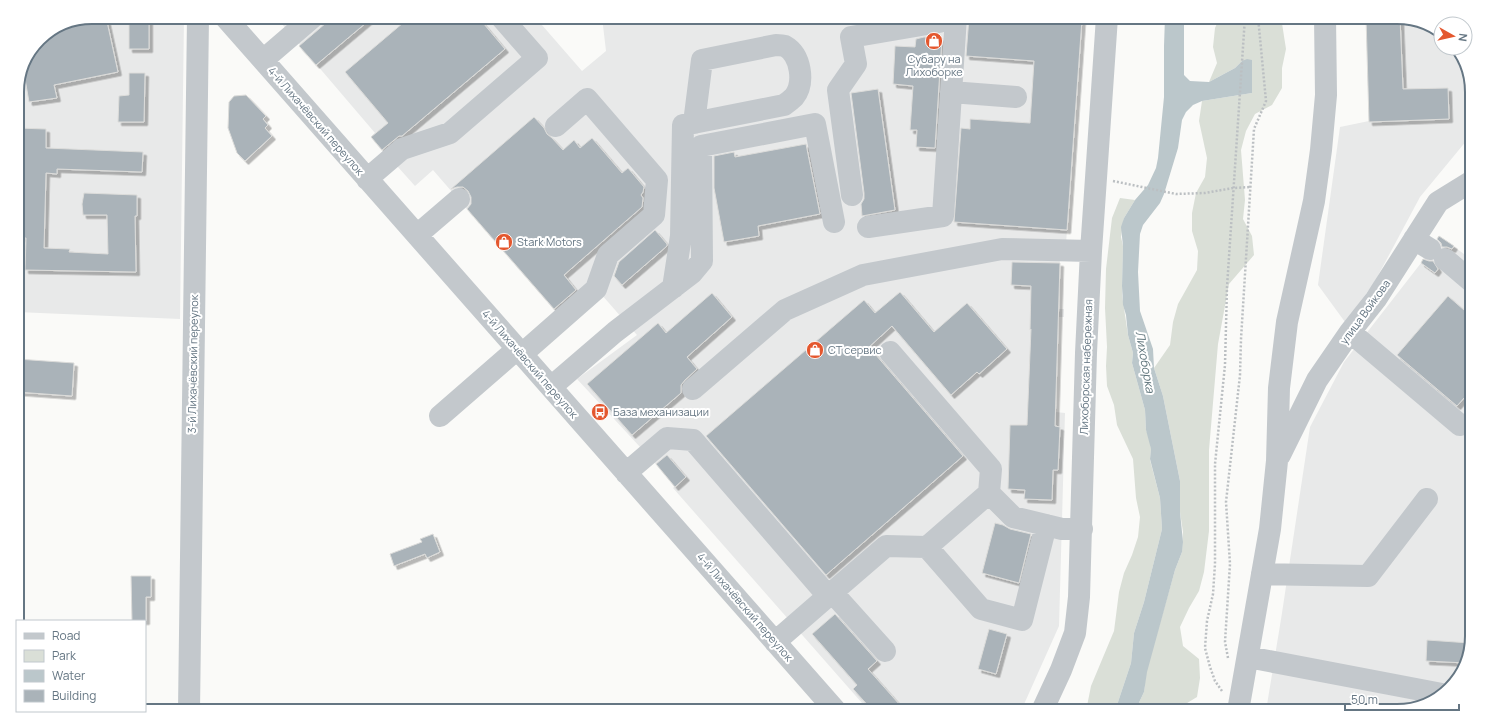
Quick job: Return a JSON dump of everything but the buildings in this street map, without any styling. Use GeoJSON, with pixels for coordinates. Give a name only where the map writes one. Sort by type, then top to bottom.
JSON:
{"type":"FeatureCollection","features":[{"type":"Feature","properties":{"kind":"street","name":"3-й Лихачёвский переулок"},"geometry":{"type":"LineString","coordinates":[[189,704],[198,24]]}},
{"type":"Feature","properties":{"kind":"street","name":"4-й Лихачёвский переулок"},"geometry":{"type":"LineString","coordinates":[[231,24],[829,704]]}},
{"type":"Feature","properties":{"kind":"street"},"geometry":{"type":"LineString","coordinates":[[263,60],[305,24]]}},
{"type":"Feature","properties":{"kind":"street"},"geometry":{"type":"LineString","coordinates":[[367,179],[402,149],[450,133],[536,58],[507,24]]}},
{"type":"Feature","properties":{"kind":"street"},"geometry":{"type":"LineString","coordinates":[[852,195],[838,90],[856,64],[851,37],[927,24]]}},
{"type":"Feature","properties":{"kind":"street"},"geometry":{"type":"LineString","coordinates":[[868,227],[943,216],[956,24]]}},
{"type":"Feature","properties":{"kind":"street","name":"Лихоборская набережная"},"geometry":{"type":"LineString","coordinates":[[1045,704],[1061,670],[1075,632],[1080,597],[1090,250],[1106,24]]}},
{"type":"Feature","properties":{"kind":"street"},"geometry":{"type":"LineString","coordinates":[[1233,703],[1240,660],[1262,574],[1270,529],[1278,460],[1279,388],[1287,322],[1314,201],[1321,150],[1326,95],[1326,24]]}},
{"type":"Feature","properties":{"kind":"street"},"geometry":{"type":"LineString","coordinates":[[673,288],[681,236],[683,125],[694,123],[784,106],[794,96],[800,84],[800,68],[794,54],[784,46],[776,45],[702,60],[694,123]]}},
{"type":"Feature","properties":{"kind":"street"},"geometry":{"type":"LineString","coordinates":[[951,92],[1016,97]]}},
{"type":"Feature","properties":{"kind":"street"},"geometry":{"type":"LineString","coordinates":[[440,416],[596,289],[608,255],[654,215],[657,180],[587,99],[556,126]]}},
{"type":"Feature","properties":{"kind":"street"},"geometry":{"type":"LineString","coordinates":[[551,387],[615,332],[692,273],[702,260],[701,146],[815,124],[834,222]]}},
{"type":"Feature","properties":{"kind":"street","name":"улица Войкова"},"geometry":{"type":"LineString","coordinates":[[1278,460],[1317,380],[1350,332],[1376,299],[1430,249],[1438,202],[1465,185]]}},
{"type":"Feature","properties":{"kind":"street"},"geometry":{"type":"LineString","coordinates":[[417,235],[459,199]]}},
{"type":"Feature","properties":{"kind":"street"},"geometry":{"type":"LineString","coordinates":[[1430,249],[1465,276]]}},
{"type":"Feature","properties":{"kind":"street"},"geometry":{"type":"LineString","coordinates":[[693,389],[785,310],[863,275],[1002,250],[1090,250]]}},
{"type":"Feature","properties":{"kind":"street"},"geometry":{"type":"LineString","coordinates":[[1350,332],[1460,425]]}},
{"type":"Feature","properties":{"kind":"street"},"geometry":{"type":"LineString","coordinates":[[775,642],[886,546],[927,547],[989,493],[991,469],[890,352]]}},
{"type":"Feature","properties":{"kind":"street"},"geometry":{"type":"LineString","coordinates":[[1279,388],[1317,380]]}},
{"type":"Feature","properties":{"kind":"street"},"geometry":{"type":"LineString","coordinates":[[626,473],[667,438],[693,440],[830,594],[885,651]]}},
{"type":"Feature","properties":{"kind":"street"},"geometry":{"type":"LineString","coordinates":[[989,493],[1013,517],[1062,529],[1082,529]]}},
{"type":"Feature","properties":{"kind":"street"},"geometry":{"type":"LineString","coordinates":[[1262,574],[1368,576],[1427,499]]}},
{"type":"Feature","properties":{"kind":"street"},"geometry":{"type":"LineString","coordinates":[[927,547],[981,609],[1022,620],[1046,525]]}},
{"type":"Feature","properties":{"kind":"street"},"geometry":{"type":"LineString","coordinates":[[1240,660],[1435,693]]}},
{"type":"Feature","properties":{"kind":"path"},"geometry":{"type":"LineString","coordinates":[[1233,703],[1216,681],[1210,667],[1205,648],[1207,621],[1213,594],[1215,564],[1215,464],[1225,364],[1227,287],[1245,24]]}},
{"type":"Feature","properties":{"kind":"path"},"geometry":{"type":"LineString","coordinates":[[1240,660],[1228,658],[1225,642],[1230,564],[1226,502],[1240,375],[1254,129],[1266,101],[1259,24]]}},
{"type":"Feature","properties":{"kind":"path"},"geometry":{"type":"LineString","coordinates":[[1115,181],[1176,194],[1205,194],[1233,188],[1251,187]]}},
{"type":"Feature","properties":{"kind":"shaded area"},"geometry":{"type":"Polygon","coordinates":[[[92,24],[184,24],[180,319],[24,312],[25,79],[35,54],[54,35],[66,29],[79,25],[92,24]]]}},
{"type":"Feature","properties":{"kind":"shaded area"},"geometry":{"type":"Polygon","coordinates":[[[282,24],[541,24],[582,71],[606,51],[603,24],[1082,24],[1066,244],[1060,250],[1059,309],[1064,309],[1064,317],[1059,317],[1056,412],[1065,413],[1059,626],[1024,704],[863,704],[673,488],[675,486],[577,379],[637,335],[601,294],[557,313],[433,170],[415,186],[371,137],[375,133],[282,24]]]}},
{"type":"Feature","properties":{"kind":"shaded area"},"geometry":{"type":"Polygon","coordinates":[[[1366,24],[1397,24],[1410,25],[1419,28],[1433,34],[1433,56],[1455,56],[1464,79],[1465,142],[1420,197],[1374,283],[1345,322],[1318,285],[1340,127],[1369,121],[1366,24]]]}},
{"type":"Feature","properties":{"kind":"shaded area"},"geometry":{"type":"Polygon","coordinates":[[[1439,236],[1464,254],[1465,253],[1465,636],[1464,649],[1461,658],[1454,674],[1442,687],[1435,693],[1415,702],[1397,704],[1267,704],[1310,427],[1344,362],[1421,263],[1439,236]]]}},
{"type":"Feature","properties":{"kind":"green space"},"geometry":{"type":"Polygon","coordinates":[[[1217,24],[1282,24],[1286,49],[1282,68],[1282,88],[1272,105],[1255,114],[1246,131],[1241,150],[1245,200],[1243,219],[1252,236],[1254,255],[1229,284],[1218,344],[1209,450],[1209,531],[1204,572],[1199,591],[1180,627],[1183,646],[1199,659],[1200,678],[1197,697],[1186,704],[1138,704],[1144,692],[1146,672],[1175,570],[1182,552],[1183,532],[1180,512],[1180,481],[1163,396],[1154,368],[1170,345],[1173,322],[1178,304],[1197,270],[1198,251],[1192,231],[1192,213],[1196,193],[1205,177],[1207,158],[1199,121],[1202,101],[1252,93],[1242,61],[1235,68],[1209,82],[1217,63],[1213,47],[1217,24]]]}},
{"type":"Feature","properties":{"kind":"green space"},"geometry":{"type":"Polygon","coordinates":[[[1120,198],[1135,200],[1124,218],[1121,237],[1123,246],[1122,295],[1128,335],[1133,353],[1132,363],[1145,410],[1146,430],[1150,439],[1150,460],[1160,498],[1162,529],[1144,602],[1134,633],[1131,663],[1117,704],[1087,704],[1091,686],[1114,631],[1119,592],[1124,573],[1138,537],[1140,517],[1136,498],[1133,459],[1117,425],[1114,405],[1107,386],[1105,308],[1106,269],[1112,218],[1120,198]]]}},
{"type":"Feature","properties":{"kind":"water","name":"Лихоборка"},"geometry":{"type":"Polygon","coordinates":[[[1165,24],[1184,24],[1184,75],[1190,81],[1209,82],[1235,68],[1242,61],[1247,59],[1252,60],[1252,93],[1202,101],[1193,105],[1186,112],[1182,120],[1178,148],[1164,194],[1160,203],[1143,225],[1140,234],[1138,272],[1140,311],[1153,349],[1154,368],[1163,396],[1180,481],[1180,512],[1183,542],[1182,552],[1175,570],[1147,672],[1144,692],[1138,704],[1117,704],[1131,663],[1134,633],[1144,602],[1162,529],[1160,498],[1150,459],[1151,449],[1146,430],[1145,410],[1132,363],[1133,353],[1128,335],[1126,315],[1123,305],[1123,246],[1121,227],[1124,218],[1135,200],[1148,185],[1156,168],[1164,97],[1165,24]]]}},
{"type":"Feature","properties":{"kind":"place","name":"Субару на Лихоборке"},"geometry":{"type":"Point","coordinates":[934,41]}},
{"type":"Feature","properties":{"kind":"place","name":"Stark Motors"},"geometry":{"type":"Point","coordinates":[504,242]}},
{"type":"Feature","properties":{"kind":"place","name":"СТ сервис"},"geometry":{"type":"Point","coordinates":[815,350]}},
{"type":"Feature","properties":{"kind":"place","name":"База механизации"},"geometry":{"type":"Point","coordinates":[600,412]}}]}
